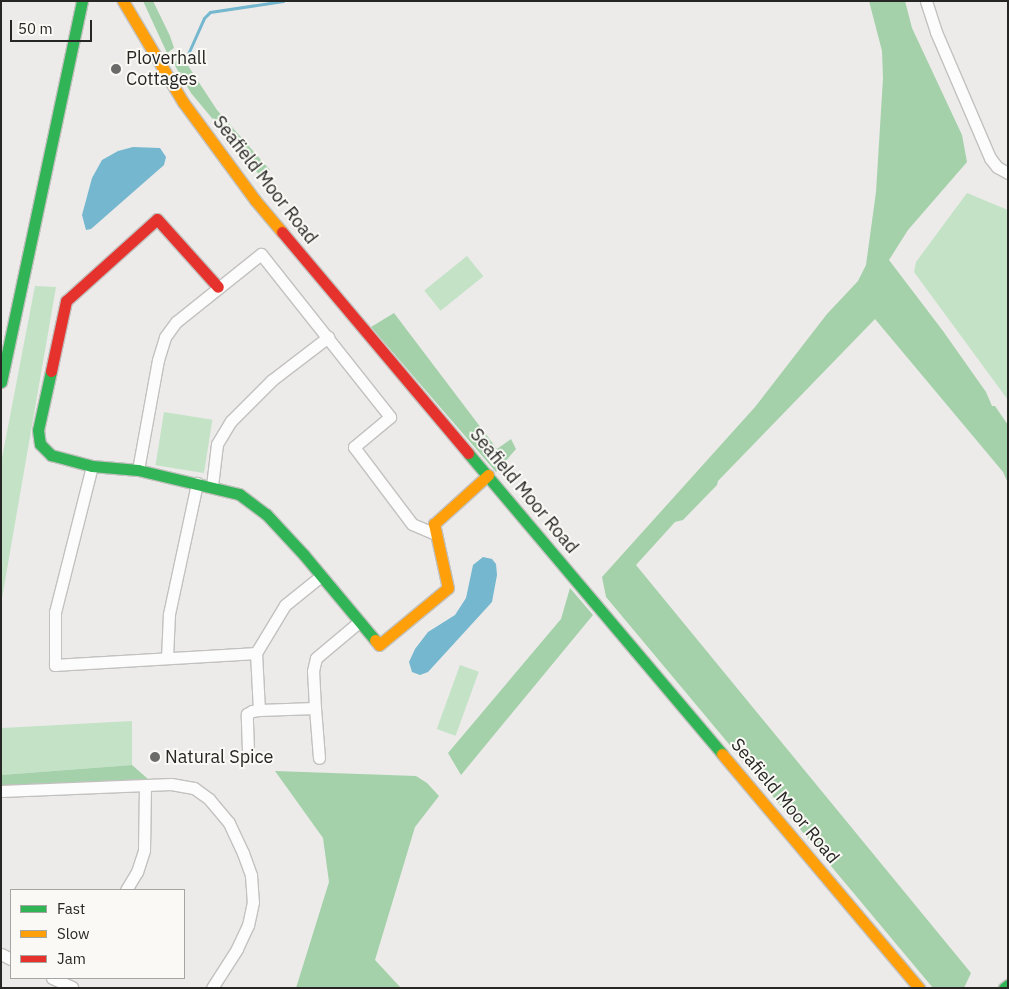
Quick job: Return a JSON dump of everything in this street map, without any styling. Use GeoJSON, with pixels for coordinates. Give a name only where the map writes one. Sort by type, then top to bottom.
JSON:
{"type":"FeatureCollection","features":[{"type":"Feature","properties":{"kind":"main road"},"geometry":{"type":"LineString","coordinates":[[1,382],[56,116],[82,1]]}},
{"type":"Feature","properties":{"kind":"main road","name":"Seafield Moor Road"},"geometry":{"type":"LineString","coordinates":[[123,1],[182,102],[255,200],[919,988]]}},
{"type":"Feature","properties":{"kind":"main road"},"geometry":{"type":"LineString","coordinates":[[218,288],[157,219],[66,302],[38,430],[40,444],[51,455],[92,466],[138,470],[212,486],[238,494],[266,514],[379,645],[448,588],[434,524],[488,475]]}},
{"type":"Feature","properties":{"kind":"main road"},"geometry":{"type":"LineString","coordinates":[[1004,988],[1008,985]]}},
{"type":"Feature","properties":{"kind":"street"},"geometry":{"type":"LineString","coordinates":[[926,1],[936,32],[990,158],[997,167],[1008,173]]}},
{"type":"Feature","properties":{"kind":"street"},"geometry":{"type":"LineString","coordinates":[[138,470],[158,360],[165,337],[176,322],[261,254],[390,417],[354,447],[412,524],[436,534]]}},
{"type":"Feature","properties":{"kind":"street"},"geometry":{"type":"LineString","coordinates":[[212,486],[217,444],[231,420],[272,380],[328,337]]}},
{"type":"Feature","properties":{"kind":"street"},"geometry":{"type":"LineString","coordinates":[[92,466],[55,612],[55,665],[256,653]]}},
{"type":"Feature","properties":{"kind":"street"},"geometry":{"type":"LineString","coordinates":[[167,658],[169,614],[197,483]]}},
{"type":"Feature","properties":{"kind":"street"},"geometry":{"type":"LineString","coordinates":[[259,710],[256,653],[285,605],[321,576]]}},
{"type":"Feature","properties":{"kind":"street"},"geometry":{"type":"LineString","coordinates":[[319,758],[313,672],[316,658],[360,622]]}},
{"type":"Feature","properties":{"kind":"street"},"geometry":{"type":"LineString","coordinates":[[248,751],[247,714],[259,710],[315,708]]}},
{"type":"Feature","properties":{"kind":"street"},"geometry":{"type":"LineString","coordinates":[[1,792],[171,784],[194,788],[209,799],[229,823],[251,875],[253,902],[248,925],[237,949],[212,988]]}},
{"type":"Feature","properties":{"kind":"street"},"geometry":{"type":"LineString","coordinates":[[127,889],[138,872],[144,850],[146,785]]}},
{"type":"Feature","properties":{"kind":"street"},"geometry":{"type":"LineString","coordinates":[[56,979],[73,984]]}},
{"type":"Feature","properties":{"kind":"green space"},"geometry":{"type":"Polygon","coordinates":[[[143,1],[153,1],[170,36],[174,48],[167,53],[143,1]]]}},
{"type":"Feature","properties":{"kind":"green space"},"geometry":{"type":"Polygon","coordinates":[[[869,1],[905,1],[912,28],[962,135],[967,162],[908,230],[889,260],[943,331],[986,392],[992,406],[995,406],[1008,425],[1008,483],[1003,472],[875,319],[718,481],[717,485],[683,520],[675,522],[636,565],[971,973],[964,988],[933,988],[606,597],[602,577],[755,407],[827,314],[858,281],[866,265],[876,192],[883,78],[882,51],[869,1]]]}},
{"type":"Feature","properties":{"kind":"green space"},"geometry":{"type":"Polygon","coordinates":[[[181,55],[217,110],[270,170],[261,177],[191,93],[174,64],[181,55]]]}},
{"type":"Feature","properties":{"kind":"green space"},"geometry":{"type":"Polygon","coordinates":[[[967,193],[1008,210],[1008,400],[914,272],[916,262],[967,193]]]}},
{"type":"Feature","properties":{"kind":"green space"},"geometry":{"type":"Polygon","coordinates":[[[467,256],[483,276],[441,311],[424,291],[467,256]]]}},
{"type":"Feature","properties":{"kind":"green space"},"geometry":{"type":"Polygon","coordinates":[[[35,286],[56,287],[1,604],[1,463],[35,286]]]}},
{"type":"Feature","properties":{"kind":"green space"},"geometry":{"type":"Polygon","coordinates":[[[394,313],[497,449],[511,439],[516,449],[496,472],[371,327],[394,313]]]}},
{"type":"Feature","properties":{"kind":"green space"},"geometry":{"type":"Polygon","coordinates":[[[164,412],[212,420],[204,473],[156,465],[164,412]]]}},
{"type":"Feature","properties":{"kind":"green space"},"geometry":{"type":"Polygon","coordinates":[[[570,588],[593,615],[461,775],[448,753],[561,619],[570,588]]]}},
{"type":"Feature","properties":{"kind":"green space"},"geometry":{"type":"Polygon","coordinates":[[[460,665],[479,672],[456,736],[437,729],[460,665]]]}},
{"type":"Feature","properties":{"kind":"green space"},"geometry":{"type":"Polygon","coordinates":[[[1,680],[2,728],[132,721],[132,765],[1,775],[1,680]]]}},
{"type":"Feature","properties":{"kind":"green space"},"geometry":{"type":"Polygon","coordinates":[[[132,765],[148,779],[140,782],[1,787],[1,775],[132,765]]]}},
{"type":"Feature","properties":{"kind":"green space"},"geometry":{"type":"Polygon","coordinates":[[[275,771],[416,776],[427,783],[439,796],[415,827],[375,960],[401,988],[296,988],[329,882],[323,838],[275,771]]]}},
{"type":"Feature","properties":{"kind":"water"},"geometry":{"type":"Polygon","coordinates":[[[133,147],[160,148],[166,157],[164,165],[91,229],[86,230],[82,215],[92,178],[102,160],[118,151],[133,147]]]}},
{"type":"Feature","properties":{"kind":"water"},"geometry":{"type":"Polygon","coordinates":[[[483,557],[492,559],[496,564],[497,575],[492,602],[428,672],[420,675],[412,672],[409,662],[415,649],[428,632],[455,615],[466,598],[473,565],[483,557]]]}},
{"type":"Feature","properties":{"kind":"waterway"},"geometry":{"type":"LineString","coordinates":[[188,54],[204,18],[210,12],[283,1]]}},
{"type":"Feature","properties":{"kind":"traffic: fast"},"geometry":{"type":"LineString","coordinates":[[1,382],[82,1]]}},
{"type":"Feature","properties":{"kind":"traffic: fast"},"geometry":{"type":"LineString","coordinates":[[51,371],[38,430],[40,444],[51,455],[92,466],[138,470],[239,494],[266,514],[304,555],[375,640]]}},
{"type":"Feature","properties":{"kind":"traffic: fast"},"geometry":{"type":"LineString","coordinates":[[468,453],[722,754]]}},
{"type":"Feature","properties":{"kind":"traffic: fast"},"geometry":{"type":"LineString","coordinates":[[1004,988],[1008,985]]}},
{"type":"Feature","properties":{"kind":"traffic: slow"},"geometry":{"type":"LineString","coordinates":[[123,1],[183,102],[255,200],[282,232]]}},
{"type":"Feature","properties":{"kind":"traffic: slow"},"geometry":{"type":"LineString","coordinates":[[375,640],[379,645],[448,588],[434,524],[488,475]]}},
{"type":"Feature","properties":{"kind":"traffic: slow"},"geometry":{"type":"LineString","coordinates":[[722,754],[919,988]]}},
{"type":"Feature","properties":{"kind":"traffic: jam"},"geometry":{"type":"LineString","coordinates":[[51,371],[66,301],[157,219],[218,287]]}},
{"type":"Feature","properties":{"kind":"traffic: jam"},"geometry":{"type":"LineString","coordinates":[[282,232],[468,453]]}},
{"type":"Feature","properties":{"kind":"place","name":"Ploverhall Cottages"},"geometry":{"type":"Point","coordinates":[116,69]}},
{"type":"Feature","properties":{"kind":"place","name":"Natural Spice"},"geometry":{"type":"Point","coordinates":[155,757]}}]}
